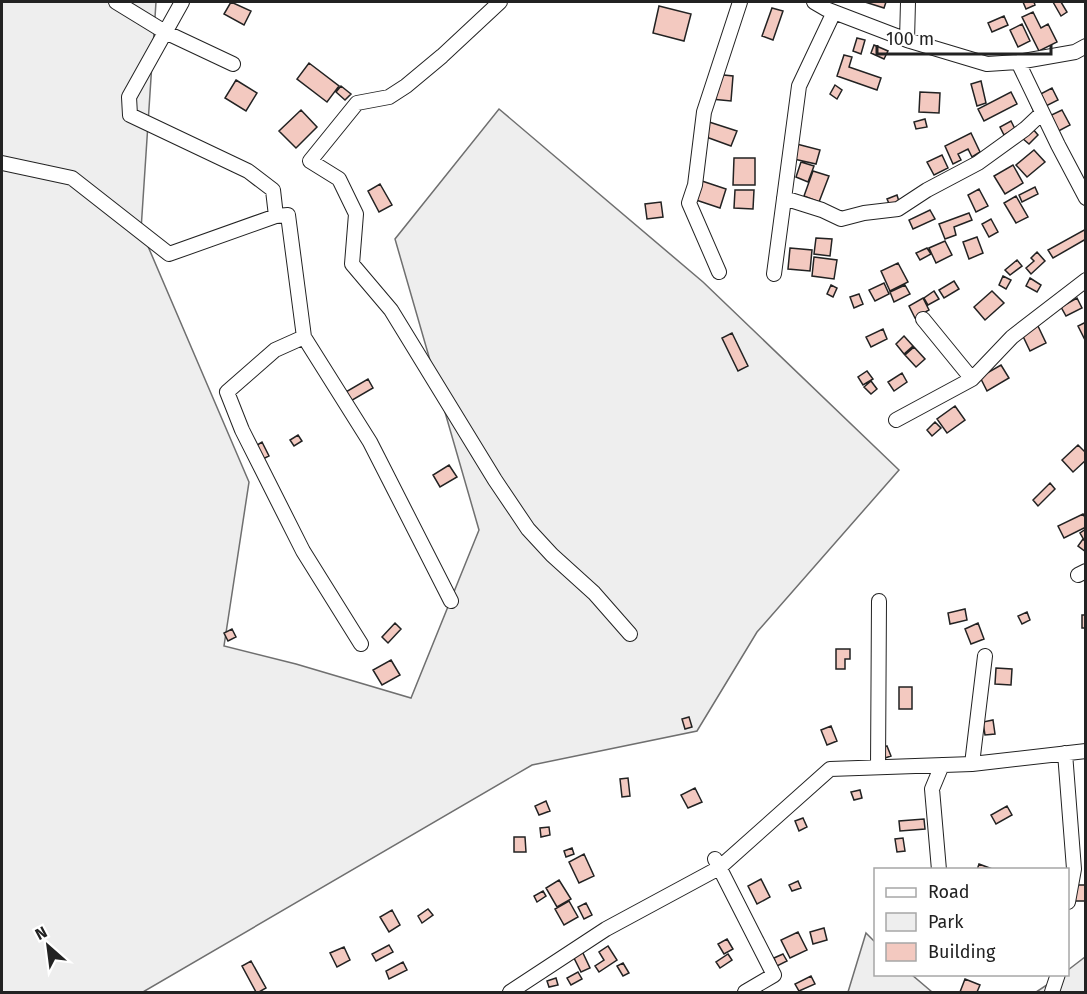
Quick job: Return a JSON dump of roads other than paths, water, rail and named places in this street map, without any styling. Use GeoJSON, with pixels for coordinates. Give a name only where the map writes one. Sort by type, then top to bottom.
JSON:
{"type":"FeatureCollection","features":[{"type":"Feature","properties":{"kind":"street"},"geometry":{"type":"LineString","coordinates":[[116,2],[165,32],[233,64]]}},
{"type":"Feature","properties":{"kind":"street"},"geometry":{"type":"LineString","coordinates":[[182,2],[129,97],[130,115],[248,171],[273,190],[276,216]]}},
{"type":"Feature","properties":{"kind":"street"},"geometry":{"type":"LineString","coordinates":[[500,2],[406,86],[389,97],[357,103],[310,161],[339,179],[356,214],[352,264],[391,310],[495,480],[528,529],[552,555],[594,593],[630,634]]}},
{"type":"Feature","properties":{"kind":"street"},"geometry":{"type":"LineString","coordinates":[[719,272],[689,203],[695,185],[704,112],[740,2]]}},
{"type":"Feature","properties":{"kind":"street"},"geometry":{"type":"LineString","coordinates":[[814,2],[907,40],[987,64],[1018,62],[1075,52],[1086,46]]}},
{"type":"Feature","properties":{"kind":"street"},"geometry":{"type":"LineString","coordinates":[[907,40],[908,2]]}},
{"type":"Feature","properties":{"kind":"street"},"geometry":{"type":"LineString","coordinates":[[774,274],[799,86],[834,12]]}},
{"type":"Feature","properties":{"kind":"street"},"geometry":{"type":"LineString","coordinates":[[1018,62],[1042,113],[1080,174],[1086,198]]}},
{"type":"Feature","properties":{"kind":"street"},"geometry":{"type":"LineString","coordinates":[[784,198],[822,210],[841,219],[864,213],[898,210],[927,190],[978,163],[1025,129],[1042,113]]}},
{"type":"Feature","properties":{"kind":"street"},"geometry":{"type":"LineString","coordinates":[[2,163],[72,178],[169,254],[276,216],[288,215],[304,337],[370,442],[451,601]]}},
{"type":"Feature","properties":{"kind":"street"},"geometry":{"type":"LineString","coordinates":[[896,420],[972,379],[1012,337],[1086,280]]}},
{"type":"Feature","properties":{"kind":"street"},"geometry":{"type":"LineString","coordinates":[[923,319],[972,379]]}},
{"type":"Feature","properties":{"kind":"street"},"geometry":{"type":"LineString","coordinates":[[304,337],[275,350],[227,392],[242,430],[303,551],[361,644]]}},
{"type":"Feature","properties":{"kind":"street"},"geometry":{"type":"LineString","coordinates":[[878,767],[879,601]]}},
{"type":"Feature","properties":{"kind":"street"},"geometry":{"type":"LineString","coordinates":[[972,764],[985,656]]}},
{"type":"Feature","properties":{"kind":"street"},"geometry":{"type":"LineString","coordinates":[[510,993],[606,929],[717,863],[830,769],[972,764],[1086,751]]}},
{"type":"Feature","properties":{"kind":"street"},"geometry":{"type":"LineString","coordinates":[[1065,753],[1074,869],[1069,896]]}},
{"type":"Feature","properties":{"kind":"street"},"geometry":{"type":"LineString","coordinates":[[939,868],[932,789],[942,765]]}},
{"type":"Feature","properties":{"kind":"street"},"geometry":{"type":"LineString","coordinates":[[717,863],[774,975],[745,993]]}},
{"type":"Feature","properties":{"kind":"street"},"geometry":{"type":"LineString","coordinates":[[1052,993],[1058,976]]}}]}
